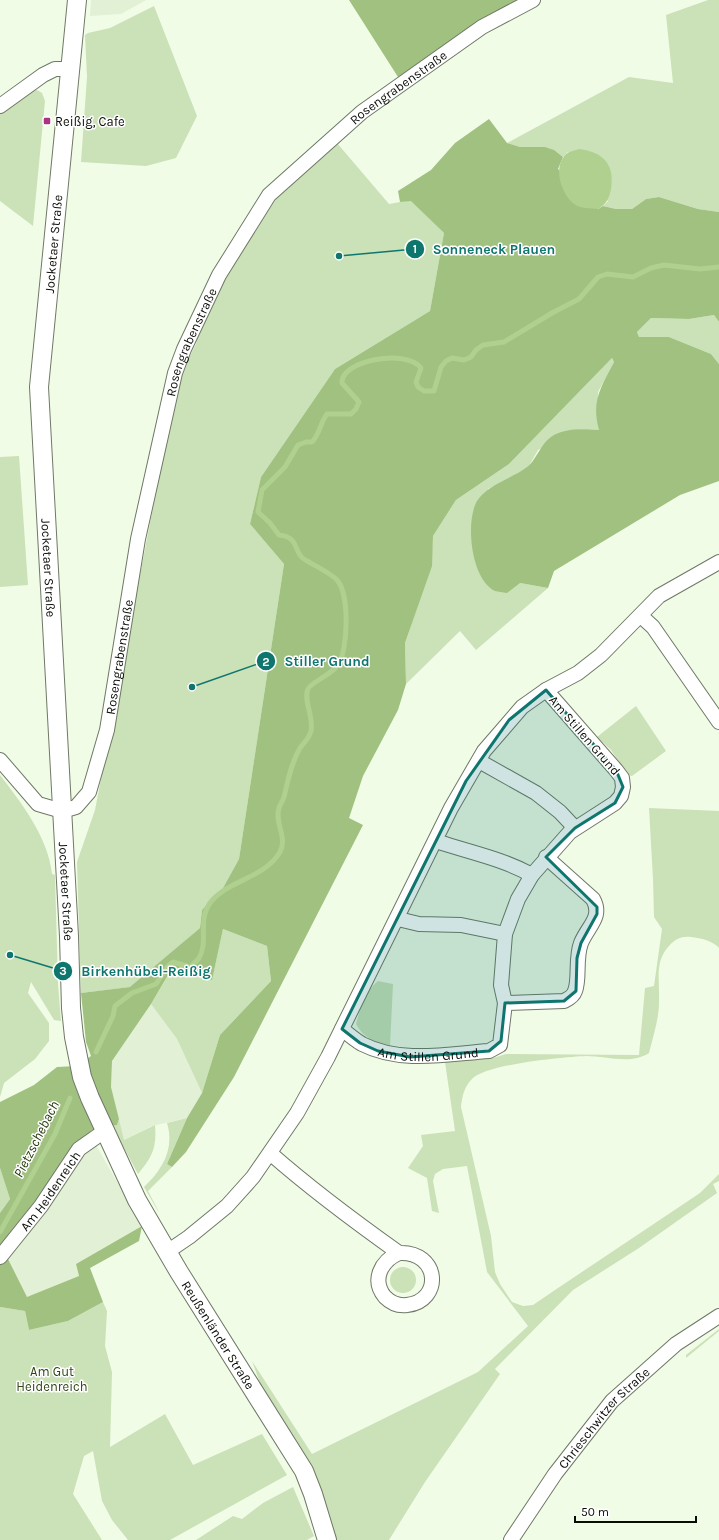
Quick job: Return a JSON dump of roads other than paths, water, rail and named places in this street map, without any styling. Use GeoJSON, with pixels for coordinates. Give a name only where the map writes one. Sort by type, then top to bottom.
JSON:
{"type":"FeatureCollection","features":[{"type":"Feature","properties":{"kind":"street","name":"Jocketaer Straße"},"geometry":{"type":"LineString","coordinates":[[77,0],[69,68],[40,386],[71,1008],[74,1038],[82,1077],[90,1098],[106,1130]]}},
{"type":"Feature","properties":{"kind":"street","name":"Rosengrabenstraße"},"geometry":{"type":"LineString","coordinates":[[62,811],[76,807],[89,792],[107,730],[138,539],[175,373],[184,349],[219,276],[269,195],[362,112],[482,27],[533,0]]}},
{"type":"Feature","properties":{"kind":"street"},"geometry":{"type":"LineString","coordinates":[[0,106],[43,75],[55,69],[69,68]]}},
{"type":"Feature","properties":{"kind":"street","name":"Am Stillen Grund"},"geometry":{"type":"LineString","coordinates":[[167,1252],[189,1237],[227,1206],[253,1177],[308,1095],[398,919],[466,781],[484,751],[509,720],[522,707],[546,690],[578,673],[601,655],[659,596],[683,581],[719,562]]}},
{"type":"Feature","properties":{"kind":"street"},"geometry":{"type":"LineString","coordinates":[[641,616],[653,627],[719,722]]}},
{"type":"Feature","properties":{"kind":"street","name":"Am Stillen Grund"},"geometry":{"type":"LineString","coordinates":[[342,1029],[360,1043],[378,1051],[410,1057],[489,1052],[500,1045],[502,1041],[505,1003],[501,985],[505,934],[518,899],[532,875],[546,856],[575,828],[615,803],[621,796],[623,787],[622,778],[546,690]]}},
{"type":"Feature","properties":{"kind":"street"},"geometry":{"type":"LineString","coordinates":[[0,760],[38,804],[62,811]]}},
{"type":"Feature","properties":{"kind":"street"},"geometry":{"type":"LineString","coordinates":[[479,761],[536,793],[560,812],[575,828]]}},
{"type":"Feature","properties":{"kind":"street"},"geometry":{"type":"LineString","coordinates":[[436,841],[513,864],[532,875]]}},
{"type":"Feature","properties":{"kind":"street"},"geometry":{"type":"LineString","coordinates":[[505,1003],[564,1001],[572,997],[576,991],[577,958],[581,943],[597,914],[597,907],[593,899],[546,856]]}},
{"type":"Feature","properties":{"kind":"street"},"geometry":{"type":"LineString","coordinates":[[398,919],[419,924],[461,925],[505,934]]}},
{"type":"Feature","properties":{"kind":"street","name":"Reußenländer Straße"},"geometry":{"type":"LineString","coordinates":[[106,1130],[137,1200],[167,1252],[304,1471],[313,1494],[327,1540]]}},
{"type":"Feature","properties":{"kind":"street","name":"Am Heidenreich"},"geometry":{"type":"LineString","coordinates":[[0,1257],[41,1206],[79,1149],[106,1130]]}},
{"type":"Feature","properties":{"kind":"street"},"geometry":{"type":"LineString","coordinates":[[270,1153],[340,1210],[399,1253]]}},
{"type":"Feature","properties":{"kind":"street","name":"Chrieschwitzer Straße"},"geometry":{"type":"LineString","coordinates":[[511,1540],[555,1474],[612,1401],[676,1344],[719,1316]]}},
{"type":"Feature","properties":{"kind":"waterway","name":"Pietzschebach"},"geometry":{"type":"LineString","coordinates":[[96,1052],[113,1016],[115,1006],[132,993],[156,984],[168,966],[173,962],[190,967],[199,958],[202,952],[204,917],[210,903],[227,889],[265,868],[280,852],[283,841],[278,819],[279,808],[284,797],[294,760],[300,748],[308,738],[312,726],[307,698],[308,689],[335,669],[338,665],[344,648],[346,636],[346,609],[341,587],[337,580],[327,572],[302,558],[294,542],[286,536],[279,535],[270,523],[258,512],[262,490],[285,467],[298,445],[306,442],[312,442],[317,436],[327,414],[351,414],[356,409],[359,402],[342,383],[344,375],[362,363],[388,358],[402,359],[413,362],[421,368],[416,382],[418,387],[424,391],[434,391],[441,367],[446,361],[452,358],[464,360],[471,357],[476,350],[483,345],[504,342],[552,313],[579,299],[598,277],[607,274],[633,277],[651,268],[664,265],[700,269],[719,267]]}},
{"type":"Feature","properties":{"kind":"waterway","name":"Pietzschebach"},"geometry":{"type":"LineString","coordinates":[[0,1232],[55,1134],[70,1098]]}},
{"type":"Feature","properties":{"kind":"place","name":"Reißig, Cafe"},"geometry":{"type":"Point","coordinates":[47,121]}},
{"type":"Feature","properties":{"kind":"place","name":"Sonneneck Plauen"},"geometry":{"type":"Point","coordinates":[339,256]}},
{"type":"Feature","properties":{"kind":"place","name":"Stiller Grund"},"geometry":{"type":"Point","coordinates":[192,687]}},
{"type":"Feature","properties":{"kind":"place","name":"Birkenhübel-Reißig"},"geometry":{"type":"Point","coordinates":[10,955]}},
{"type":"Feature","properties":{"kind":"park label","name":"Am Gut Heidenreich"},"geometry":{"type":"Point","coordinates":[52,1378]}}]}
